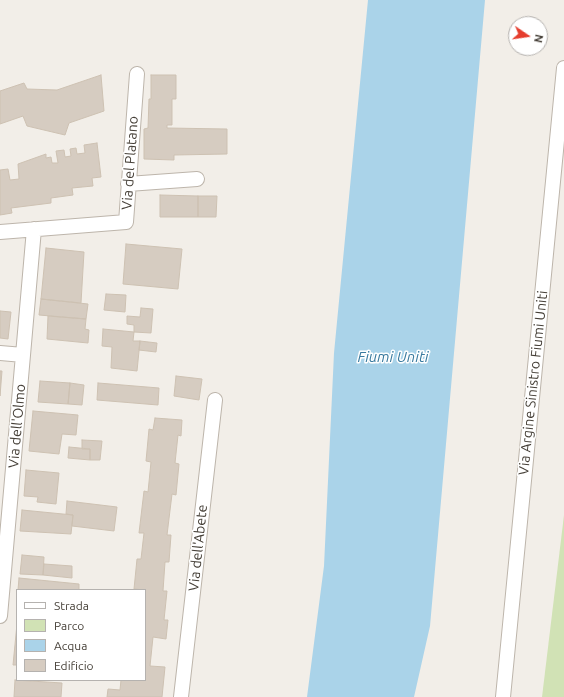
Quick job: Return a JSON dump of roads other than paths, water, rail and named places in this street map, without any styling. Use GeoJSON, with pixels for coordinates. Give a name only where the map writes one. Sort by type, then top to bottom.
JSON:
{"type":"FeatureCollection","features":[{"type":"Feature","properties":{"kind":"street","name":"Via Argine Sinistro Fiumi Uniti"},"geometry":{"type":"LineString","coordinates":[[503,697],[564,68]]}},
{"type":"Feature","properties":{"kind":"street","name":"Via del Platano"},"geometry":{"type":"LineString","coordinates":[[0,232],[126,222],[137,74]]}},
{"type":"Feature","properties":{"kind":"street"},"geometry":{"type":"LineString","coordinates":[[128,184],[197,179]]}},
{"type":"Feature","properties":{"kind":"street"},"geometry":{"type":"LineString","coordinates":[[0,353],[23,355],[34,229]]}},
{"type":"Feature","properties":{"kind":"street","name":"Via dell'Olmo"},"geometry":{"type":"LineString","coordinates":[[3,543],[23,355]]}},
{"type":"Feature","properties":{"kind":"street","name":"Via dell'Abete"},"geometry":{"type":"LineString","coordinates":[[182,697],[215,400]]}},
{"type":"Feature","properties":{"kind":"street"},"geometry":{"type":"LineString","coordinates":[[0,616],[3,543]]}},
{"type":"Feature","properties":{"kind":"water","name":"Fiumi Uniti"},"geometry":{"type":"Polygon","coordinates":[[[368,0],[485,0],[430,626],[414,697],[307,697],[324,566],[334,353],[368,0]]]}}]}
